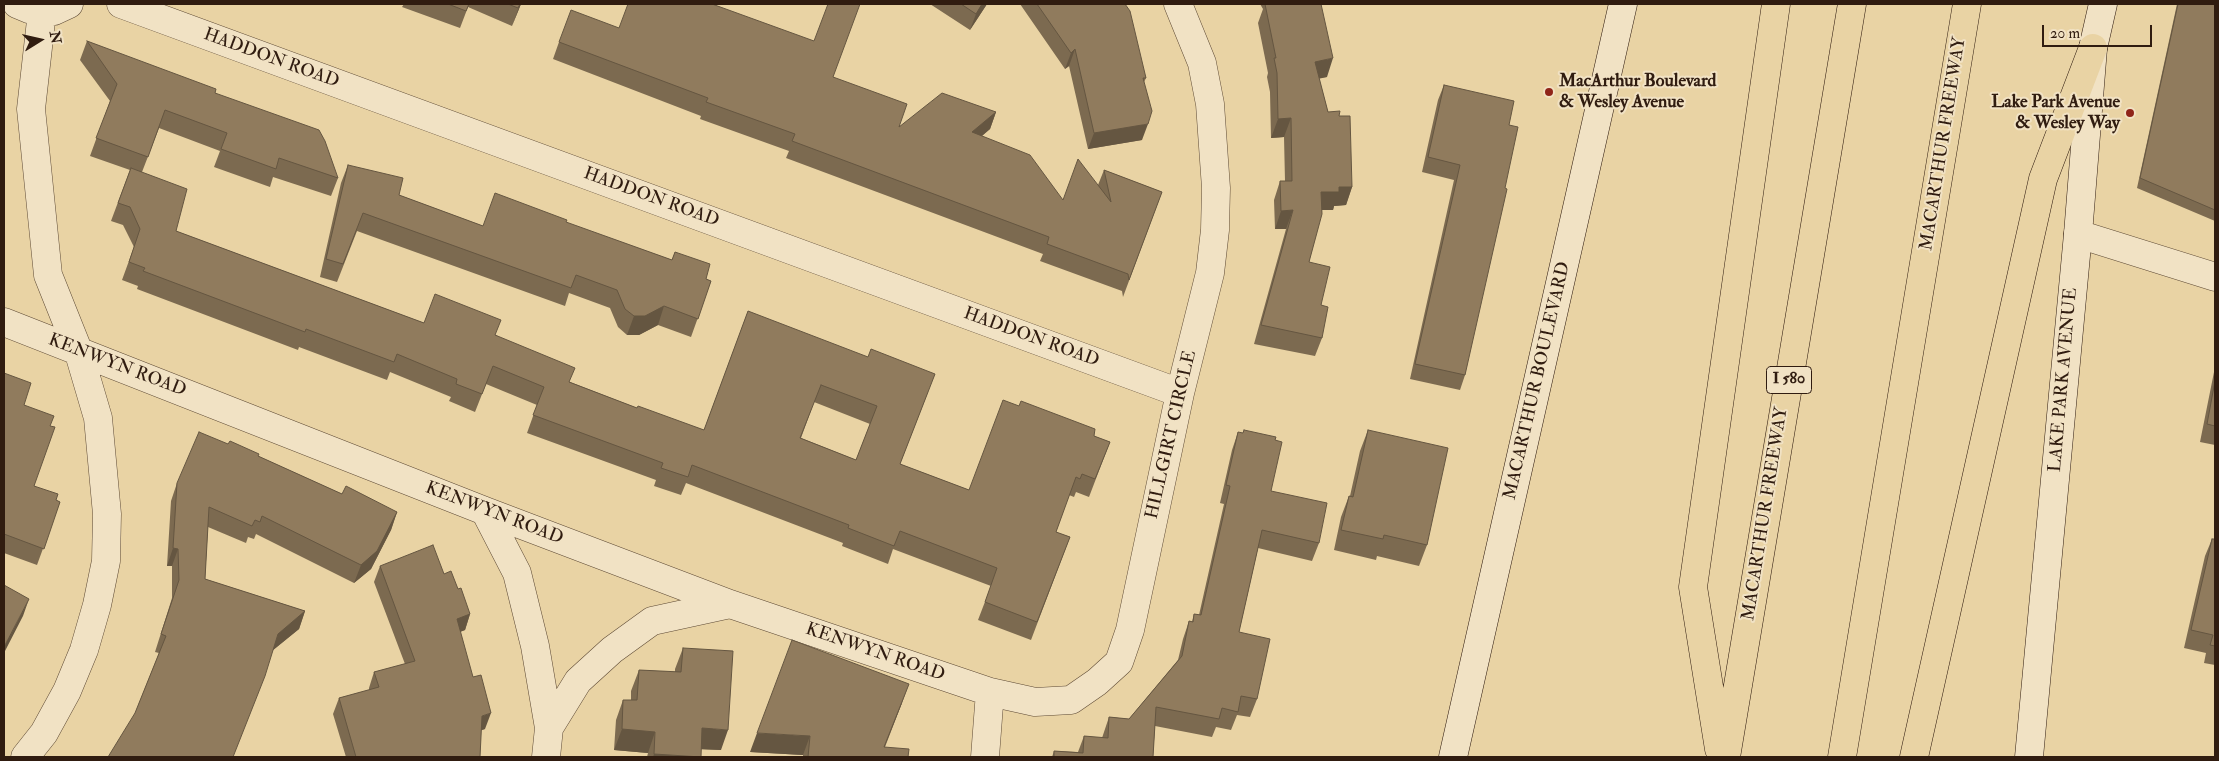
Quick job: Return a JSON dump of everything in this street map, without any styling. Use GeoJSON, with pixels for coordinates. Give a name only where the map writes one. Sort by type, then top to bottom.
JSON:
{"type":"FeatureCollection","features":[{"type":"Feature","properties":{"kind":"highway"},"geometry":{"type":"LineString","coordinates":[[1720,757],[1694,587],[1776,4]]}},
{"type":"Feature","properties":{"kind":"highway","name":"MACARTHUR FREEWAY"},"geometry":{"type":"LineString","coordinates":[[1726,757],[1852,4]]}},
{"type":"Feature","properties":{"kind":"highway","name":"MACARTHUR FREEWAY"},"geometry":{"type":"LineString","coordinates":[[1842,757],[1968,4]]}},
{"type":"Feature","properties":{"kind":"highway"},"geometry":{"type":"LineString","coordinates":[[1914,757],[2043,180],[2093,48]]}},
{"type":"Feature","properties":{"kind":"street"},"geometry":{"type":"LineString","coordinates":[[26,757],[44,732],[67,691],[84,650],[98,605],[106,561],[107,514],[98,418],[78,350],[48,275],[31,109],[30,8],[54,11],[70,4]]}},
{"type":"Feature","properties":{"kind":"street","name":"HADDON ROAD"},"geometry":{"type":"LineString","coordinates":[[121,4],[1180,393]]}},
{"type":"Feature","properties":{"kind":"street","name":"HILLGIRT CIRCLE"},"geometry":{"type":"LineString","coordinates":[[990,692],[1035,702],[1071,700],[1097,682],[1119,662],[1130,630],[1180,393],[1210,273],[1215,230],[1216,188],[1210,104],[1202,63],[1178,4]]}},
{"type":"Feature","properties":{"kind":"street","name":"MACARTHUR BOULEVARD"},"geometry":{"type":"LineString","coordinates":[[1453,757],[1623,4]]}},
{"type":"Feature","properties":{"kind":"street","name":"LAKE PARK AVENUE"},"geometry":{"type":"LineString","coordinates":[[2030,757],[2078,234],[2093,48],[2103,4]]}},
{"type":"Feature","properties":{"kind":"street"},"geometry":{"type":"LineString","coordinates":[[2078,234],[2215,277]]}},
{"type":"Feature","properties":{"kind":"street","name":"KENWYN ROAD"},"geometry":{"type":"LineString","coordinates":[[4,322],[485,511],[730,604],[990,692]]}},
{"type":"Feature","properties":{"kind":"street"},"geometry":{"type":"LineString","coordinates":[[485,511],[517,573],[534,646],[549,728],[546,757]]}},
{"type":"Feature","properties":{"kind":"street"},"geometry":{"type":"LineString","coordinates":[[549,728],[578,681],[612,650],[652,621],[730,604]]}},
{"type":"Feature","properties":{"kind":"street"},"geometry":{"type":"LineString","coordinates":[[985,757],[990,692]]}},
{"type":"Feature","properties":{"kind":"building"},"geometry":{"type":"Polygon","coordinates":[[[448,4],[469,4],[466,11],[448,4]]]}},
{"type":"Feature","properties":{"kind":"building"},"geometry":{"type":"Polygon","coordinates":[[[508,4],[520,4],[518,8],[508,4]]]}},
{"type":"Feature","properties":{"kind":"building"},"geometry":{"type":"Polygon","coordinates":[[[628,4],[712,4],[814,41],[828,4],[860,4],[833,77],[907,104],[899,127],[942,93],[996,112],[972,132],[1030,155],[1063,200],[1078,159],[1111,202],[1104,170],[1162,192],[1129,280],[1128,274],[1047,244],[1049,237],[792,141],[795,134],[706,102],[708,98],[559,42],[571,10],[619,28],[628,4]]]}},
{"type":"Feature","properties":{"kind":"building"},"geometry":{"type":"Polygon","coordinates":[[[961,4],[982,4],[976,14],[961,4]]]}},
{"type":"Feature","properties":{"kind":"building"},"geometry":{"type":"Polygon","coordinates":[[[1037,4],[1125,4],[1130,11],[1146,78],[1143,78],[1152,111],[1148,124],[1094,133],[1075,49],[1071,53],[1037,4]]]}},
{"type":"Feature","properties":{"kind":"building"},"geometry":{"type":"Polygon","coordinates":[[[1265,4],[1321,4],[1333,58],[1315,62],[1328,112],[1340,111],[1339,116],[1350,116],[1352,187],[1339,187],[1339,192],[1321,192],[1322,214],[1309,262],[1330,267],[1321,305],[1328,307],[1322,338],[1261,325],[1293,210],[1281,211],[1280,181],[1292,181],[1291,118],[1278,119],[1277,73],[1274,58],[1276,58],[1265,4]]]}},
{"type":"Feature","properties":{"kind":"building"},"geometry":{"type":"Polygon","coordinates":[[[2178,4],[2215,4],[2215,210],[2140,178],[2178,4]]]}},
{"type":"Feature","properties":{"kind":"building"},"geometry":{"type":"Polygon","coordinates":[[[87,41],[216,89],[215,93],[319,130],[325,141],[338,178],[279,158],[276,169],[221,149],[227,133],[165,110],[148,157],[96,138],[117,84],[87,41]]]}},
{"type":"Feature","properties":{"kind":"building"},"geometry":{"type":"Polygon","coordinates":[[[1444,85],[1514,101],[1509,125],[1518,127],[1505,188],[1507,189],[1465,375],[1415,364],[1460,165],[1428,157],[1444,85]]]}},
{"type":"Feature","properties":{"kind":"building"},"geometry":{"type":"Polygon","coordinates":[[[348,165],[403,178],[399,195],[483,226],[495,193],[567,220],[566,222],[672,260],[675,252],[710,264],[706,279],[711,281],[698,319],[664,306],[645,316],[634,316],[625,309],[617,290],[576,275],[571,288],[363,213],[343,264],[326,259],[348,165]]]}},
{"type":"Feature","properties":{"kind":"building"},"geometry":{"type":"Polygon","coordinates":[[[131,168],[187,189],[176,231],[424,323],[435,294],[501,320],[495,335],[575,368],[569,382],[637,408],[638,406],[704,430],[748,311],[868,357],[871,349],[935,374],[900,464],[969,490],[1003,400],[1019,406],[1021,401],[1095,429],[1094,436],[1110,442],[1095,479],[1082,474],[1080,479],[1076,477],[1056,532],[1070,537],[1037,622],[985,602],[997,568],[900,531],[894,546],[848,528],[849,525],[692,465],[688,477],[661,468],[663,463],[533,415],[544,387],[493,366],[482,394],[456,384],[457,379],[397,354],[394,362],[306,329],[305,332],[143,271],[145,268],[129,262],[140,229],[130,207],[118,203],[131,168]],[[821,385],[800,438],[856,460],[877,406],[821,385]]]}},
{"type":"Feature","properties":{"kind":"building"},"geometry":{"type":"Polygon","coordinates":[[[4,373],[31,383],[24,405],[54,416],[50,426],[55,427],[34,486],[58,494],[56,500],[60,502],[44,549],[4,534],[4,373]]]}},
{"type":"Feature","properties":{"kind":"building"},"geometry":{"type":"Polygon","coordinates":[[[2215,381],[2215,426],[2207,424],[2215,381]]]}},
{"type":"Feature","properties":{"kind":"building"},"geometry":{"type":"Polygon","coordinates":[[[1244,430],[1276,437],[1275,440],[1282,442],[1271,491],[1327,503],[1319,543],[1262,530],[1239,632],[1270,639],[1257,699],[1241,696],[1238,712],[1222,708],[1219,719],[1156,707],[1153,757],[1054,757],[1054,751],[1083,753],[1084,736],[1108,738],[1109,717],[1129,719],[1182,656],[1189,621],[1193,622],[1194,614],[1201,615],[1230,486],[1226,485],[1238,432],[1243,433],[1244,430]]]}},
{"type":"Feature","properties":{"kind":"building"},"geometry":{"type":"Polygon","coordinates":[[[1368,430],[1448,448],[1427,545],[1384,535],[1383,539],[1341,530],[1349,496],[1353,497],[1368,430]]]}},
{"type":"Feature","properties":{"kind":"building"},"geometry":{"type":"Polygon","coordinates":[[[199,432],[228,444],[230,441],[259,454],[258,456],[342,494],[346,486],[397,512],[377,551],[361,565],[262,516],[260,522],[255,520],[252,526],[209,507],[205,579],[305,611],[278,634],[265,676],[233,757],[108,757],[135,713],[166,636],[161,634],[179,580],[178,549],[173,548],[177,483],[199,432]]]}},
{"type":"Feature","properties":{"kind":"building"},"geometry":{"type":"Polygon","coordinates":[[[2212,539],[2215,539],[2215,646],[2210,645],[2213,635],[2191,630],[2212,539]]]}},
{"type":"Feature","properties":{"kind":"building"},"geometry":{"type":"Polygon","coordinates":[[[433,545],[444,574],[451,571],[458,589],[461,588],[470,614],[457,619],[473,677],[481,675],[491,713],[482,716],[480,757],[356,757],[339,698],[379,687],[374,672],[415,661],[380,566],[433,545]]]}},
{"type":"Feature","properties":{"kind":"building"},"geometry":{"type":"Polygon","coordinates":[[[4,585],[29,599],[4,647],[4,585]]]}},
{"type":"Feature","properties":{"kind":"building"},"geometry":{"type":"Polygon","coordinates":[[[792,640],[909,684],[884,747],[909,749],[908,757],[808,757],[810,736],[757,733],[792,640]]]}},
{"type":"Feature","properties":{"kind":"building"},"geometry":{"type":"Polygon","coordinates":[[[683,648],[733,651],[728,730],[702,728],[701,757],[654,754],[655,732],[622,729],[623,700],[637,700],[639,670],[681,672],[683,648]]]}},
{"type":"Feature","properties":{"kind":"place","name":"MacArthur Boulevard & Wesley Avenue"},"geometry":{"type":"Point","coordinates":[1549,92]}},
{"type":"Feature","properties":{"kind":"place","name":"Lake Park Avenue & Wesley Way"},"geometry":{"type":"Point","coordinates":[2130,113]}}]}
